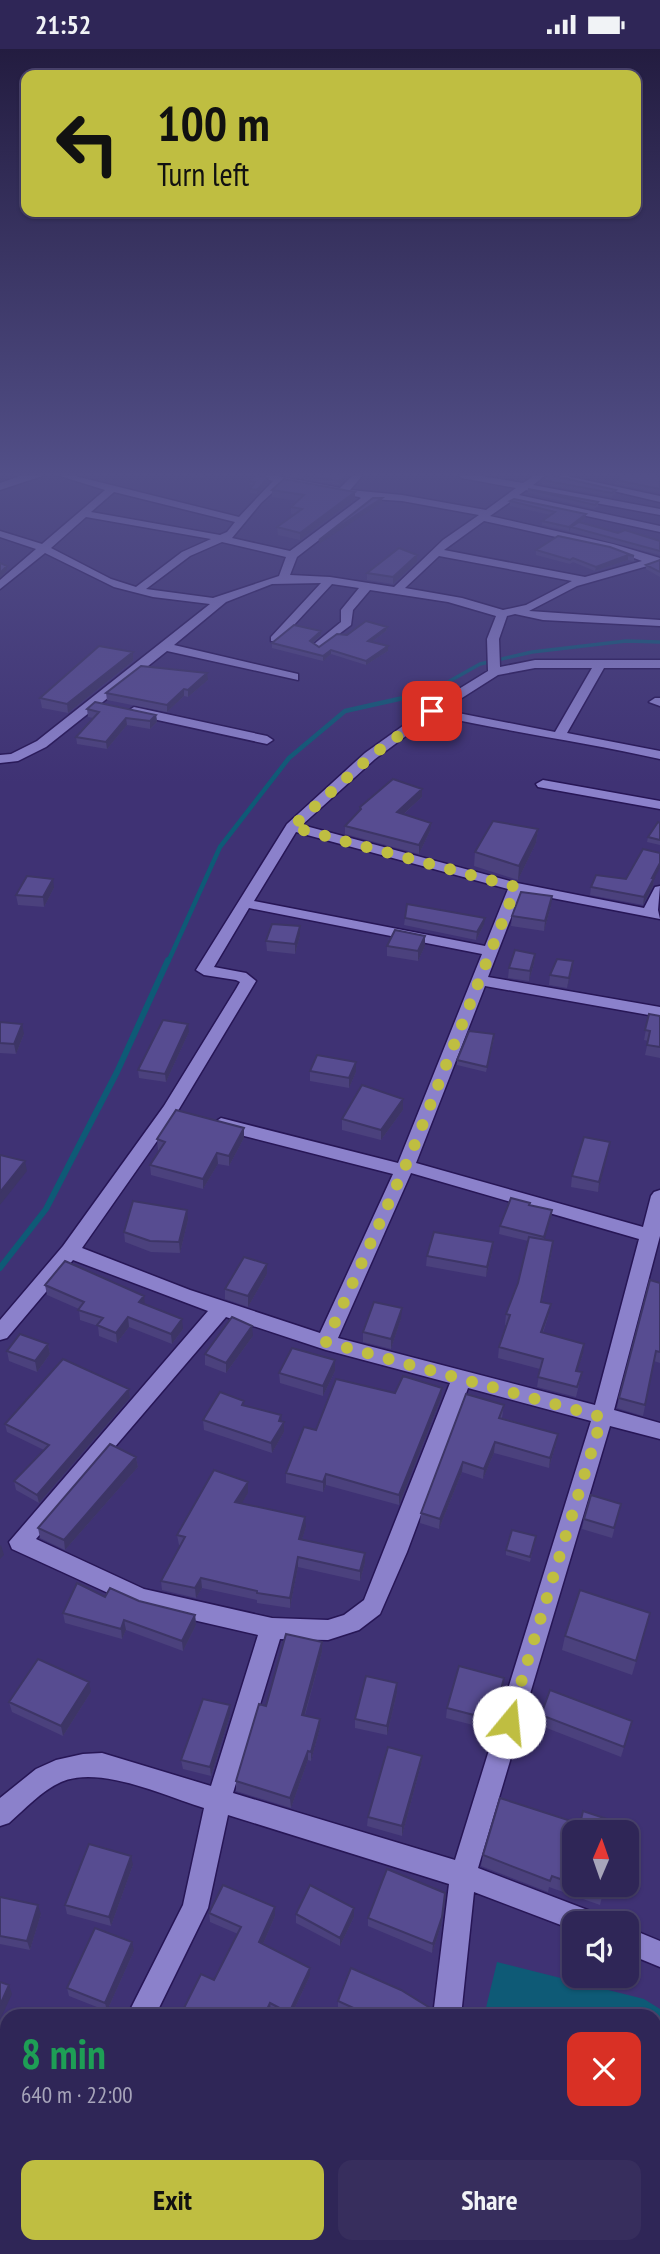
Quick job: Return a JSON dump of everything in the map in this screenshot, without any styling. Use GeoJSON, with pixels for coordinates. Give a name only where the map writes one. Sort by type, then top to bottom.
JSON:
{"type":"FeatureCollection","features":[{"type":"Feature","properties":{"kind":"street"},"geometry":{"type":"LineString","coordinates":[[103,578],[137,590],[220,602]]}},
{"type":"Feature","properties":{"kind":"street"},"geometry":{"type":"LineString","coordinates":[[137,590],[153,578]]}},
{"type":"Feature","properties":{"kind":"street"},"geometry":{"type":"LineString","coordinates":[[396,591],[409,578]]}},
{"type":"Feature","properties":{"kind":"street"},"geometry":{"type":"LineString","coordinates":[[574,578],[585,580]]}},
{"type":"Feature","properties":{"kind":"street"},"geometry":{"type":"LineString","coordinates":[[0,771],[15,759],[106,705],[167,647],[220,602],[242,594],[258,583],[283,579],[330,580],[487,608],[502,614],[530,607],[573,584],[593,578]]}},
{"type":"Feature","properties":{"kind":"street"},"geometry":{"type":"LineString","coordinates":[[275,639],[330,580]]}},
{"type":"Feature","properties":{"kind":"street"},"geometry":{"type":"LineString","coordinates":[[319,645],[348,623],[347,610],[367,586]]}},
{"type":"Feature","properties":{"kind":"street"},"geometry":{"type":"LineString","coordinates":[[515,611],[543,617],[660,623]]}},
{"type":"Feature","properties":{"kind":"street"},"geometry":{"type":"LineString","coordinates":[[494,672],[493,639],[502,614]]}},
{"type":"Feature","properties":{"kind":"street"},"geometry":{"type":"LineString","coordinates":[[167,647],[293,677]]}},
{"type":"Feature","properties":{"kind":"street"},"geometry":{"type":"LineString","coordinates":[[559,736],[601,663]]}},
{"type":"Feature","properties":{"kind":"street"},"geometry":{"type":"LineString","coordinates":[[0,1333],[70,1251],[177,1112],[248,981],[242,976],[204,970],[292,827],[370,757],[432,711],[494,672],[535,664],[660,664]]}},
{"type":"Feature","properties":{"kind":"street"},"geometry":{"type":"LineString","coordinates":[[106,705],[267,740]]}},
{"type":"Feature","properties":{"kind":"street"},"geometry":{"type":"LineString","coordinates":[[432,711],[517,730],[660,755]]}},
{"type":"Feature","properties":{"kind":"street"},"geometry":{"type":"LineString","coordinates":[[0,759],[15,759]]}},
{"type":"Feature","properties":{"kind":"street"},"geometry":{"type":"LineString","coordinates":[[543,784],[660,805]]}},
{"type":"Feature","properties":{"kind":"street"},"geometry":{"type":"LineString","coordinates":[[292,827],[516,887],[655,914],[660,890]]}},
{"type":"Feature","properties":{"kind":"street"},"geometry":{"type":"LineString","coordinates":[[326,1342],[405,1168],[516,887]]}},
{"type":"Feature","properties":{"kind":"street"},"geometry":{"type":"LineString","coordinates":[[244,903],[490,951]]}},
{"type":"Feature","properties":{"kind":"street"},"geometry":{"type":"LineString","coordinates":[[479,980],[660,1012]]}},
{"type":"Feature","properties":{"kind":"street"},"geometry":{"type":"LineString","coordinates":[[209,1120],[655,1230]]}},
{"type":"Feature","properties":{"kind":"street"},"geometry":{"type":"LineString","coordinates":[[448,2009],[463,1875],[602,1417],[655,1230],[660,1196]]}},
{"type":"Feature","properties":{"kind":"street"},"geometry":{"type":"LineString","coordinates":[[70,1251],[222,1308],[326,1342],[660,1431]]}},
{"type":"Feature","properties":{"kind":"street"},"geometry":{"type":"LineString","coordinates":[[222,1308],[20,1542],[141,1598],[272,1628],[328,1630],[351,1623],[372,1607],[397,1552],[462,1377]]}},
{"type":"Feature","properties":{"kind":"street"},"geometry":{"type":"LineString","coordinates":[[144,2009],[195,1908],[219,1799],[272,1628]]}},
{"type":"Feature","properties":{"kind":"street"},"geometry":{"type":"LineString","coordinates":[[0,1814],[30,1787],[55,1770],[80,1765],[102,1765],[463,1875],[562,1913]]}},
{"type":"Feature","properties":{"kind":"street"},"geometry":{"type":"LineString","coordinates":[[639,1945],[660,1954]]}},
{"type":"Feature","properties":{"kind":"water"},"geometry":{"type":"Polygon","coordinates":[[[497,1962],[562,1978],[562,1988],[600,1988],[644,1999],[660,2009],[486,2009],[497,1962]]]}},
{"type":"Feature","properties":{"kind":"building"},"geometry":{"type":"Polygon","coordinates":[[[366,621],[387,627],[368,641],[388,646],[366,661],[331,650],[323,656],[272,643],[294,625],[321,631],[310,641],[319,647],[337,634],[347,635],[366,621]]]}},
{"type":"Feature","properties":{"kind":"building"},"geometry":{"type":"Polygon","coordinates":[[[99,646],[133,652],[67,704],[40,698],[99,646]]]}},
{"type":"Feature","properties":{"kind":"building"},"geometry":{"type":"Polygon","coordinates":[[[141,666],[207,673],[167,705],[106,693],[141,666]]]}},
{"type":"Feature","properties":{"kind":"building"},"geometry":{"type":"Polygon","coordinates":[[[95,702],[156,715],[150,721],[126,718],[106,742],[76,737],[99,712],[87,709],[95,702]]]}},
{"type":"Feature","properties":{"kind":"building"},"geometry":{"type":"Polygon","coordinates":[[[393,779],[422,789],[397,812],[431,823],[419,845],[345,826],[360,807],[393,779]]]}},
{"type":"Feature","properties":{"kind":"building"},"geometry":{"type":"Polygon","coordinates":[[[493,821],[538,829],[519,866],[475,852],[493,821]]]}},
{"type":"Feature","properties":{"kind":"building"},"geometry":{"type":"Polygon","coordinates":[[[658,822],[660,823],[660,840],[648,837],[658,822]]]}},
{"type":"Feature","properties":{"kind":"building"},"geometry":{"type":"Polygon","coordinates":[[[643,849],[660,853],[660,863],[644,897],[591,887],[596,875],[626,879],[643,849]]]}},
{"type":"Feature","properties":{"kind":"building"},"geometry":{"type":"Polygon","coordinates":[[[27,876],[53,879],[43,897],[16,895],[27,876]]]}},
{"type":"Feature","properties":{"kind":"building"},"geometry":{"type":"Polygon","coordinates":[[[521,892],[552,896],[545,921],[512,916],[521,892]]]}},
{"type":"Feature","properties":{"kind":"building"},"geometry":{"type":"Polygon","coordinates":[[[407,904],[485,918],[477,932],[405,918],[407,904]]]}},
{"type":"Feature","properties":{"kind":"building"},"geometry":{"type":"Polygon","coordinates":[[[272,924],[300,926],[295,944],[266,941],[272,924]]]}},
{"type":"Feature","properties":{"kind":"building"},"geometry":{"type":"Polygon","coordinates":[[[395,930],[425,936],[418,951],[387,946],[395,930]]]}},
{"type":"Feature","properties":{"kind":"building"},"geometry":{"type":"Polygon","coordinates":[[[515,950],[535,954],[530,971],[509,968],[515,950]]]}},
{"type":"Feature","properties":{"kind":"building"},"geometry":{"type":"Polygon","coordinates":[[[557,959],[573,961],[569,978],[550,975],[557,959]]]}},
{"type":"Feature","properties":{"kind":"building"},"geometry":{"type":"Polygon","coordinates":[[[649,1014],[660,1016],[660,1047],[647,1045],[650,1031],[645,1030],[649,1014]]]}},
{"type":"Feature","properties":{"kind":"building"},"geometry":{"type":"Polygon","coordinates":[[[163,1020],[188,1024],[165,1074],[138,1070],[163,1020]]]}},
{"type":"Feature","properties":{"kind":"building"},"geometry":{"type":"Polygon","coordinates":[[[0,1022],[22,1024],[14,1044],[0,1043],[0,1022]]]}},
{"type":"Feature","properties":{"kind":"building"},"geometry":{"type":"Polygon","coordinates":[[[469,1031],[494,1034],[487,1067],[457,1060],[469,1031]]]}},
{"type":"Feature","properties":{"kind":"building"},"geometry":{"type":"Polygon","coordinates":[[[317,1055],[356,1062],[349,1078],[310,1071],[317,1055]]]}},
{"type":"Feature","properties":{"kind":"building"},"geometry":{"type":"Polygon","coordinates":[[[362,1085],[403,1099],[381,1130],[342,1119],[362,1085]]]}},
{"type":"Feature","properties":{"kind":"building"},"geometry":{"type":"Polygon","coordinates":[[[176,1110],[244,1128],[229,1156],[217,1153],[203,1179],[150,1165],[165,1142],[157,1139],[176,1110]]]}},
{"type":"Feature","properties":{"kind":"building"},"geometry":{"type":"Polygon","coordinates":[[[584,1137],[610,1142],[599,1182],[572,1176],[584,1137]]]}},
{"type":"Feature","properties":{"kind":"building"},"geometry":{"type":"Polygon","coordinates":[[[0,1155],[25,1161],[0,1192],[0,1155]]]}},
{"type":"Feature","properties":{"kind":"building"},"geometry":{"type":"Polygon","coordinates":[[[511,1198],[552,1210],[544,1237],[500,1226],[511,1198]]]}},
{"type":"Feature","properties":{"kind":"building"},"geometry":{"type":"Polygon","coordinates":[[[133,1201],[187,1210],[179,1242],[150,1241],[124,1232],[133,1201]]]}},
{"type":"Feature","properties":{"kind":"building"},"geometry":{"type":"Polygon","coordinates":[[[434,1232],[493,1242],[487,1267],[427,1256],[434,1232]]]}},
{"type":"Feature","properties":{"kind":"building"},"geometry":{"type":"Polygon","coordinates":[[[529,1237],[553,1241],[541,1302],[551,1304],[541,1332],[584,1344],[576,1371],[582,1372],[577,1387],[538,1377],[543,1359],[499,1347],[510,1315],[506,1314],[518,1283],[529,1237]]]}},
{"type":"Feature","properties":{"kind":"building"},"geometry":{"type":"Polygon","coordinates":[[[244,1257],[267,1264],[248,1296],[225,1289],[244,1257]]]}},
{"type":"Feature","properties":{"kind":"building"},"geometry":{"type":"Polygon","coordinates":[[[65,1261],[144,1296],[139,1302],[182,1319],[171,1334],[128,1317],[116,1333],[97,1325],[103,1318],[78,1310],[84,1302],[45,1285],[65,1261]]]}},
{"type":"Feature","properties":{"kind":"building"},"geometry":{"type":"Polygon","coordinates":[[[650,1280],[660,1283],[660,1352],[656,1351],[645,1405],[619,1398],[650,1280]]]}},
{"type":"Feature","properties":{"kind":"building"},"geometry":{"type":"Polygon","coordinates":[[[374,1302],[402,1308],[391,1339],[363,1332],[374,1302]]]}},
{"type":"Feature","properties":{"kind":"building"},"geometry":{"type":"Polygon","coordinates":[[[232,1317],[252,1326],[226,1363],[205,1354],[232,1317]]]}},
{"type":"Feature","properties":{"kind":"building"},"geometry":{"type":"Polygon","coordinates":[[[20,1334],[48,1344],[35,1361],[7,1351],[20,1334]]]}},
{"type":"Feature","properties":{"kind":"building"},"geometry":{"type":"Polygon","coordinates":[[[292,1348],[335,1360],[323,1386],[279,1373],[292,1348]]]}},
{"type":"Feature","properties":{"kind":"building"},"geometry":{"type":"Polygon","coordinates":[[[63,1359],[129,1389],[37,1495],[14,1481],[49,1445],[5,1424],[63,1359]]]}},
{"type":"Feature","properties":{"kind":"building"},"geometry":{"type":"Polygon","coordinates":[[[403,1376],[442,1388],[399,1495],[326,1474],[323,1482],[286,1473],[304,1427],[316,1430],[336,1379],[395,1393],[403,1376]]]}},
{"type":"Feature","properties":{"kind":"building"},"geometry":{"type":"Polygon","coordinates":[[[220,1392],[244,1401],[242,1405],[281,1415],[279,1421],[284,1422],[271,1443],[203,1420],[220,1392]]]}},
{"type":"Feature","properties":{"kind":"building"},"geometry":{"type":"Polygon","coordinates":[[[466,1394],[504,1405],[499,1418],[558,1434],[550,1458],[495,1442],[484,1469],[463,1462],[440,1519],[421,1513],[466,1394]]]}},
{"type":"Feature","properties":{"kind":"building"},"geometry":{"type":"Polygon","coordinates":[[[110,1444],[136,1457],[64,1540],[38,1528],[110,1444]]]}},
{"type":"Feature","properties":{"kind":"building"},"geometry":{"type":"Polygon","coordinates":[[[214,1470],[248,1482],[235,1502],[305,1517],[299,1539],[365,1553],[360,1571],[298,1557],[290,1598],[257,1593],[201,1578],[195,1588],[161,1581],[185,1537],[177,1535],[214,1470]]]}},
{"type":"Feature","properties":{"kind":"building"},"geometry":{"type":"Polygon","coordinates":[[[591,1495],[621,1504],[614,1528],[584,1519],[591,1495]]]}},
{"type":"Feature","properties":{"kind":"building"},"geometry":{"type":"Polygon","coordinates":[[[512,1530],[536,1536],[530,1557],[506,1550],[512,1530]]]}},
{"type":"Feature","properties":{"kind":"building"},"geometry":{"type":"Polygon","coordinates":[[[77,1583],[105,1597],[110,1588],[139,1601],[195,1615],[182,1641],[124,1620],[121,1629],[63,1613],[77,1583]]]}},
{"type":"Feature","properties":{"kind":"building"},"geometry":{"type":"Polygon","coordinates":[[[580,1590],[650,1613],[636,1661],[565,1636],[580,1590]]]}},
{"type":"Feature","properties":{"kind":"building"},"geometry":{"type":"Polygon","coordinates":[[[286,1634],[322,1642],[302,1715],[320,1719],[311,1752],[308,1751],[290,1798],[236,1781],[259,1704],[266,1706],[286,1634]]]}},
{"type":"Feature","properties":{"kind":"building"},"geometry":{"type":"Polygon","coordinates":[[[38,1659],[89,1682],[61,1726],[9,1702],[38,1659]]]}},
{"type":"Feature","properties":{"kind":"building"},"geometry":{"type":"Polygon","coordinates":[[[459,1666],[504,1678],[493,1720],[447,1708],[459,1666]]]}},
{"type":"Feature","properties":{"kind":"building"},"geometry":{"type":"Polygon","coordinates":[[[366,1676],[397,1683],[387,1726],[355,1719],[366,1676]]]}},
{"type":"Feature","properties":{"kind":"building"},"geometry":{"type":"Polygon","coordinates":[[[550,1690],[632,1721],[624,1747],[541,1715],[550,1690]]]}},
{"type":"Feature","properties":{"kind":"building"},"geometry":{"type":"Polygon","coordinates":[[[203,1699],[230,1705],[210,1767],[181,1760],[203,1699]]]}},
{"type":"Feature","properties":{"kind":"building"},"geometry":{"type":"Polygon","coordinates":[[[388,1747],[422,1756],[402,1826],[368,1817],[388,1747]]]}},
{"type":"Feature","properties":{"kind":"building"},"geometry":{"type":"Polygon","coordinates":[[[500,1798],[568,1820],[562,1820],[562,1880],[552,1876],[550,1881],[483,1855],[500,1798]]]}},
{"type":"Feature","properties":{"kind":"building"},"geometry":{"type":"Polygon","coordinates":[[[583,1811],[610,1820],[581,1820],[583,1811]]]}},
{"type":"Feature","properties":{"kind":"building"},"geometry":{"type":"Polygon","coordinates":[[[89,1844],[131,1856],[109,1917],[65,1905],[89,1844]]]}},
{"type":"Feature","properties":{"kind":"building"},"geometry":{"type":"Polygon","coordinates":[[[387,1869],[445,1893],[442,1917],[433,1944],[368,1918],[387,1869]]]}},
{"type":"Feature","properties":{"kind":"building"},"geometry":{"type":"Polygon","coordinates":[[[223,1885],[275,1907],[259,1942],[310,1968],[291,2009],[281,2009],[270,2003],[267,2009],[184,2009],[201,1974],[214,1980],[241,1927],[209,1913],[223,1885]]]}},
{"type":"Feature","properties":{"kind":"building"},"geometry":{"type":"Polygon","coordinates":[[[310,1885],[354,1908],[340,1938],[296,1914],[310,1885]]]}},
{"type":"Feature","properties":{"kind":"building"},"geometry":{"type":"Polygon","coordinates":[[[0,1897],[38,1905],[27,1941],[0,1936],[0,1897]]]}},
{"type":"Feature","properties":{"kind":"building"},"geometry":{"type":"Polygon","coordinates":[[[95,1928],[132,1942],[105,2003],[67,1988],[95,1928]]]}},
{"type":"Feature","properties":{"kind":"building"},"geometry":{"type":"Polygon","coordinates":[[[351,1968],[401,1990],[432,2009],[356,2009],[338,2001],[351,1968]]]}},
{"type":"Feature","properties":{"kind":"building"},"geometry":{"type":"Polygon","coordinates":[[[0,1982],[9,1985],[0,2005],[0,1982]]]}},
{"type":"Feature","properties":{"kind":"waterway"},"geometry":{"type":"LineString","coordinates":[[432,691],[480,664],[532,652],[626,641],[660,642]]}},
{"type":"Feature","properties":{"kind":"waterway"},"geometry":{"type":"LineString","coordinates":[[168,962],[220,847],[289,758],[345,711],[439,690]]}},
{"type":"Feature","properties":{"kind":"waterway"},"geometry":{"type":"LineString","coordinates":[[0,1268],[46,1209],[117,1072],[168,960]]}},
{"type":"Feature","properties":{"kind":"route"},"geometry":{"type":"LineString","coordinates":[[432,711],[370,757],[292,827],[516,887],[413,1149],[326,1342],[486,1383],[602,1417],[509,1722]]}}]}
